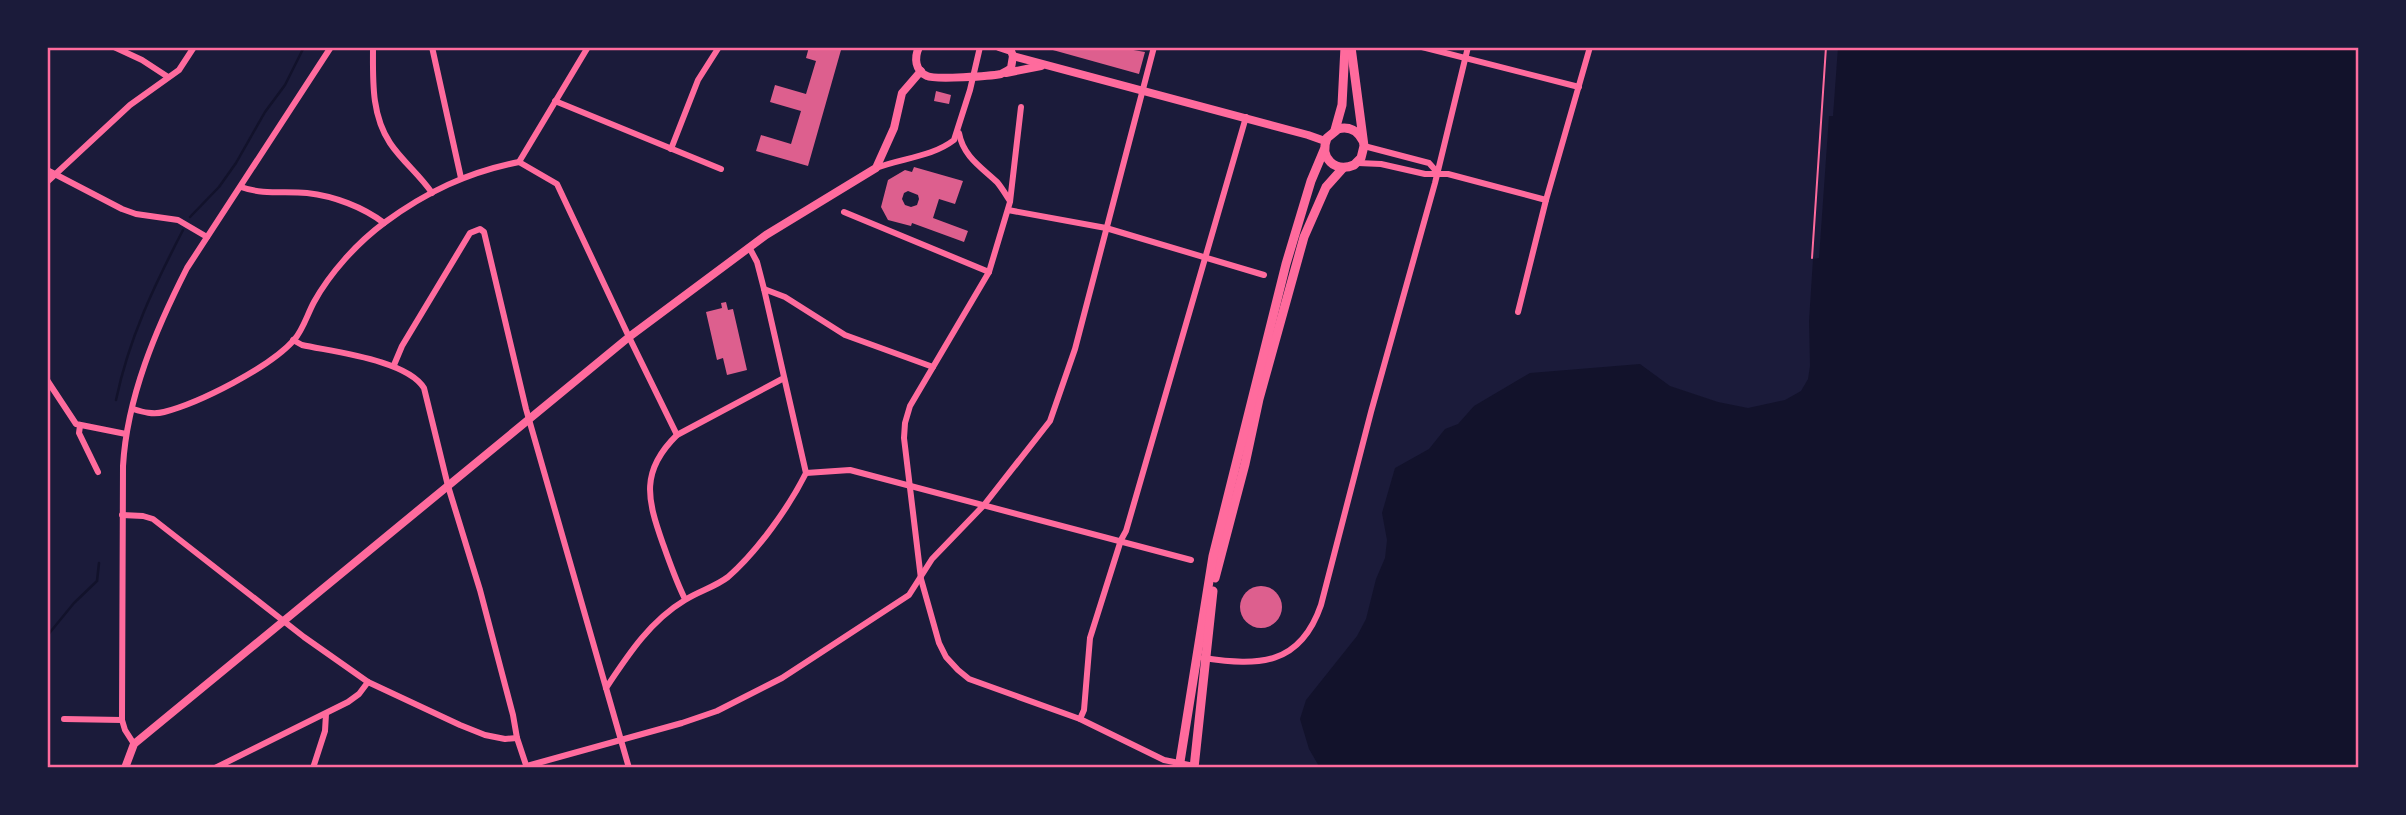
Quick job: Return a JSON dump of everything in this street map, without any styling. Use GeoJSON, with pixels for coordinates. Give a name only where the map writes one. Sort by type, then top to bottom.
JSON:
{"type":"FeatureCollection","features":[{"type":"Feature","properties":{"kind":"main road"},"geometry":{"type":"LineString","coordinates":[[1194,767],[1201,658],[1213,556],[1286,264],[1311,181],[1324,146],[1335,130],[1342,105],[1345,47]]}},
{"type":"Feature","properties":{"kind":"main road"},"geometry":{"type":"LineString","coordinates":[[1180,765],[1215,578],[1290,281],[1304,237],[1326,187],[1343,168],[1358,163],[1363,155],[1364,144],[1351,47]]}},
{"type":"Feature","properties":{"kind":"main road"},"geometry":{"type":"LineString","coordinates":[[1335,130],[1352,129],[1360,135],[1364,144]]}},
{"type":"Feature","properties":{"kind":"main road"},"geometry":{"type":"LineString","coordinates":[[1324,146],[1330,162],[1343,168]]}},
{"type":"Feature","properties":{"kind":"street"},"geometry":{"type":"LineString","coordinates":[[114,47],[142,60],[168,77]]}},
{"type":"Feature","properties":{"kind":"street"},"geometry":{"type":"LineString","coordinates":[[47,182],[130,105],[179,70],[194,47]]}},
{"type":"Feature","properties":{"kind":"street"},"geometry":{"type":"LineString","coordinates":[[134,744],[122,720],[122,515],[126,434],[133,409],[151,348],[168,306],[207,237],[331,47]]}},
{"type":"Feature","properties":{"kind":"street"},"geometry":{"type":"LineString","coordinates":[[373,47],[375,99],[382,128],[390,143],[432,193]]}},
{"type":"Feature","properties":{"kind":"street"},"geometry":{"type":"LineString","coordinates":[[432,47],[461,178]]}},
{"type":"Feature","properties":{"kind":"street"},"geometry":{"type":"LineString","coordinates":[[133,409],[147,414],[162,413],[215,392],[255,370],[293,340],[324,285],[346,259],[384,223],[461,178],[519,162],[588,47]]}},
{"type":"Feature","properties":{"kind":"street"},"geometry":{"type":"LineString","coordinates":[[671,149],[698,80],[719,47]]}},
{"type":"Feature","properties":{"kind":"street"},"geometry":{"type":"LineString","coordinates":[[919,47],[915,54],[916,63],[921,71],[935,78],[1001,74],[1048,65]]}},
{"type":"Feature","properties":{"kind":"street"},"geometry":{"type":"LineString","coordinates":[[125,768],[134,744],[628,337],[749,247],[876,168],[936,151],[954,140],[980,47]]}},
{"type":"Feature","properties":{"kind":"street"},"geometry":{"type":"LineString","coordinates":[[999,47],[1011,51],[1013,56],[1010,68],[1001,74]]}},
{"type":"Feature","properties":{"kind":"street"},"geometry":{"type":"LineString","coordinates":[[293,340],[302,345],[394,365],[420,381],[424,388],[448,486],[480,590],[517,738],[527,767],[682,723],[757,692],[810,661],[909,595],[932,559],[984,505],[1050,421],[1075,349],[1154,47]]}},
{"type":"Feature","properties":{"kind":"street"},"geometry":{"type":"LineString","coordinates":[[1422,47],[1579,88]]}},
{"type":"Feature","properties":{"kind":"street"},"geometry":{"type":"LineString","coordinates":[[1201,658],[1250,663],[1270,660],[1299,642],[1314,623],[1437,172],[1468,47]]}},
{"type":"Feature","properties":{"kind":"street"},"geometry":{"type":"LineString","coordinates":[[1518,313],[1546,200],[1590,47]]}},
{"type":"Feature","properties":{"kind":"street"},"geometry":{"type":"LineString","coordinates":[[1013,56],[1246,117],[1324,146]]}},
{"type":"Feature","properties":{"kind":"street"},"geometry":{"type":"LineString","coordinates":[[876,168],[891,137],[902,93],[921,71]]}},
{"type":"Feature","properties":{"kind":"street"},"geometry":{"type":"LineString","coordinates":[[555,102],[721,169]]}},
{"type":"Feature","properties":{"kind":"street"},"geometry":{"type":"LineString","coordinates":[[1021,107],[1010,202],[989,272],[910,405],[905,423],[908,484],[921,579],[939,643],[946,657],[968,678],[1080,719],[1164,760],[1194,767]]}},
{"type":"Feature","properties":{"kind":"street"},"geometry":{"type":"LineString","coordinates":[[1080,719],[1084,710],[1090,638],[1126,531],[1246,117]]}},
{"type":"Feature","properties":{"kind":"street"},"geometry":{"type":"LineString","coordinates":[[958,131],[967,154],[999,184],[1010,202]]}},
{"type":"Feature","properties":{"kind":"street"},"geometry":{"type":"LineString","coordinates":[[1364,144],[1429,163],[1437,172]]}},
{"type":"Feature","properties":{"kind":"street"},"geometry":{"type":"LineString","coordinates":[[519,162],[557,184],[677,435]]}},
{"type":"Feature","properties":{"kind":"street"},"geometry":{"type":"LineString","coordinates":[[1358,163],[1381,164],[1425,174],[1437,172],[1546,200]]}},
{"type":"Feature","properties":{"kind":"street"},"geometry":{"type":"LineString","coordinates":[[47,170],[122,209],[136,214],[178,220],[207,237]]}},
{"type":"Feature","properties":{"kind":"street"},"geometry":{"type":"LineString","coordinates":[[242,187],[255,192],[323,195],[359,208],[384,223]]}},
{"type":"Feature","properties":{"kind":"street"},"geometry":{"type":"LineString","coordinates":[[1008,210],[1107,228],[1264,275]]}},
{"type":"Feature","properties":{"kind":"street"},"geometry":{"type":"LineString","coordinates":[[845,212],[989,272]]}},
{"type":"Feature","properties":{"kind":"street"},"geometry":{"type":"LineString","coordinates":[[394,365],[402,346],[470,233],[480,229],[485,235],[529,419],[629,768]]}},
{"type":"Feature","properties":{"kind":"street"},"geometry":{"type":"LineString","coordinates":[[606,688],[644,635],[685,599],[726,578],[739,566],[768,531],[806,473],[764,289],[757,262],[749,247]]}},
{"type":"Feature","properties":{"kind":"street"},"geometry":{"type":"LineString","coordinates":[[764,289],[785,297],[845,335],[933,367]]}},
{"type":"Feature","properties":{"kind":"street"},"geometry":{"type":"LineString","coordinates":[[685,599],[653,515],[649,492],[657,459],[677,435],[784,378]]}},
{"type":"Feature","properties":{"kind":"street"},"geometry":{"type":"LineString","coordinates":[[47,380],[76,424],[126,434]]}},
{"type":"Feature","properties":{"kind":"street"},"geometry":{"type":"LineString","coordinates":[[80,426],[79,433],[98,472]]}},
{"type":"Feature","properties":{"kind":"street"},"geometry":{"type":"LineString","coordinates":[[806,473],[850,470],[1191,560]]}},
{"type":"Feature","properties":{"kind":"street"},"geometry":{"type":"LineString","coordinates":[[122,515],[153,519],[284,621],[368,682],[485,735],[505,739],[517,738]]}},
{"type":"Feature","properties":{"kind":"street"},"geometry":{"type":"LineString","coordinates":[[215,768],[348,702],[359,694],[368,682]]}},
{"type":"Feature","properties":{"kind":"street"},"geometry":{"type":"LineString","coordinates":[[313,768],[325,731],[326,714]]}},
{"type":"Feature","properties":{"kind":"street"},"geometry":{"type":"LineString","coordinates":[[64,719],[122,720]]}},
{"type":"Feature","properties":{"kind":"path"},"geometry":{"type":"LineString","coordinates":[[1812,258],[1826,47]]}},
{"type":"Feature","properties":{"kind":"shaded area"},"geometry":{"type":"Polygon","coordinates":[[[1838,47],[2359,47],[2359,768],[1320,768],[1309,749],[1300,719],[1306,700],[1357,636],[1366,619],[1376,579],[1385,558],[1387,540],[1382,513],[1395,468],[1429,449],[1445,429],[1458,424],[1474,406],[1530,373],[1640,364],[1670,386],[1718,402],[1748,408],[1785,400],[1801,391],[1808,379],[1810,366],[1809,321],[1813,259],[1819,258],[1829,116],[1833,116],[1838,47]]]}},
{"type":"Feature","properties":{"kind":"building"},"geometry":{"type":"Polygon","coordinates":[[[809,47],[841,50],[808,166],[756,151],[761,135],[791,144],[801,111],[770,102],[775,85],[806,94],[816,61],[806,58],[809,47]]]}},
{"type":"Feature","properties":{"kind":"building"},"geometry":{"type":"Polygon","coordinates":[[[1042,47],[1116,47],[1145,52],[1139,74],[1042,47]]]}},
{"type":"Feature","properties":{"kind":"building"},"geometry":{"type":"Polygon","coordinates":[[[936,91],[951,95],[949,104],[934,101],[936,91]]]}},
{"type":"Feature","properties":{"kind":"building"},"geometry":{"type":"Polygon","coordinates":[[[914,167],[963,181],[955,204],[939,199],[933,218],[968,231],[964,242],[912,223],[911,226],[888,220],[881,207],[888,180],[905,170],[912,172],[914,167]],[[908,191],[902,199],[905,205],[911,207],[917,205],[918,195],[908,191]]]}},
{"type":"Feature","properties":{"kind":"building"},"geometry":{"type":"Polygon","coordinates":[[[726,302],[728,310],[733,309],[747,370],[727,375],[723,358],[717,360],[706,312],[722,308],[721,303],[726,302]]]}},
{"type":"Feature","properties":{"kind":"building"},"geometry":{"type":"Polygon","coordinates":[[[1261,586],[1276,592],[1282,607],[1276,622],[1261,628],[1246,622],[1240,607],[1246,592],[1261,586]]]}},
{"type":"Feature","properties":{"kind":"waterway"},"geometry":{"type":"LineString","coordinates":[[190,217],[219,187],[236,163],[265,112],[285,85],[304,47]]}},
{"type":"Feature","properties":{"kind":"waterway"},"geometry":{"type":"LineString","coordinates":[[116,400],[143,313],[183,230]]}},
{"type":"Feature","properties":{"kind":"waterway"},"geometry":{"type":"LineString","coordinates":[[47,636],[74,603],[97,581],[99,563]]}}]}
